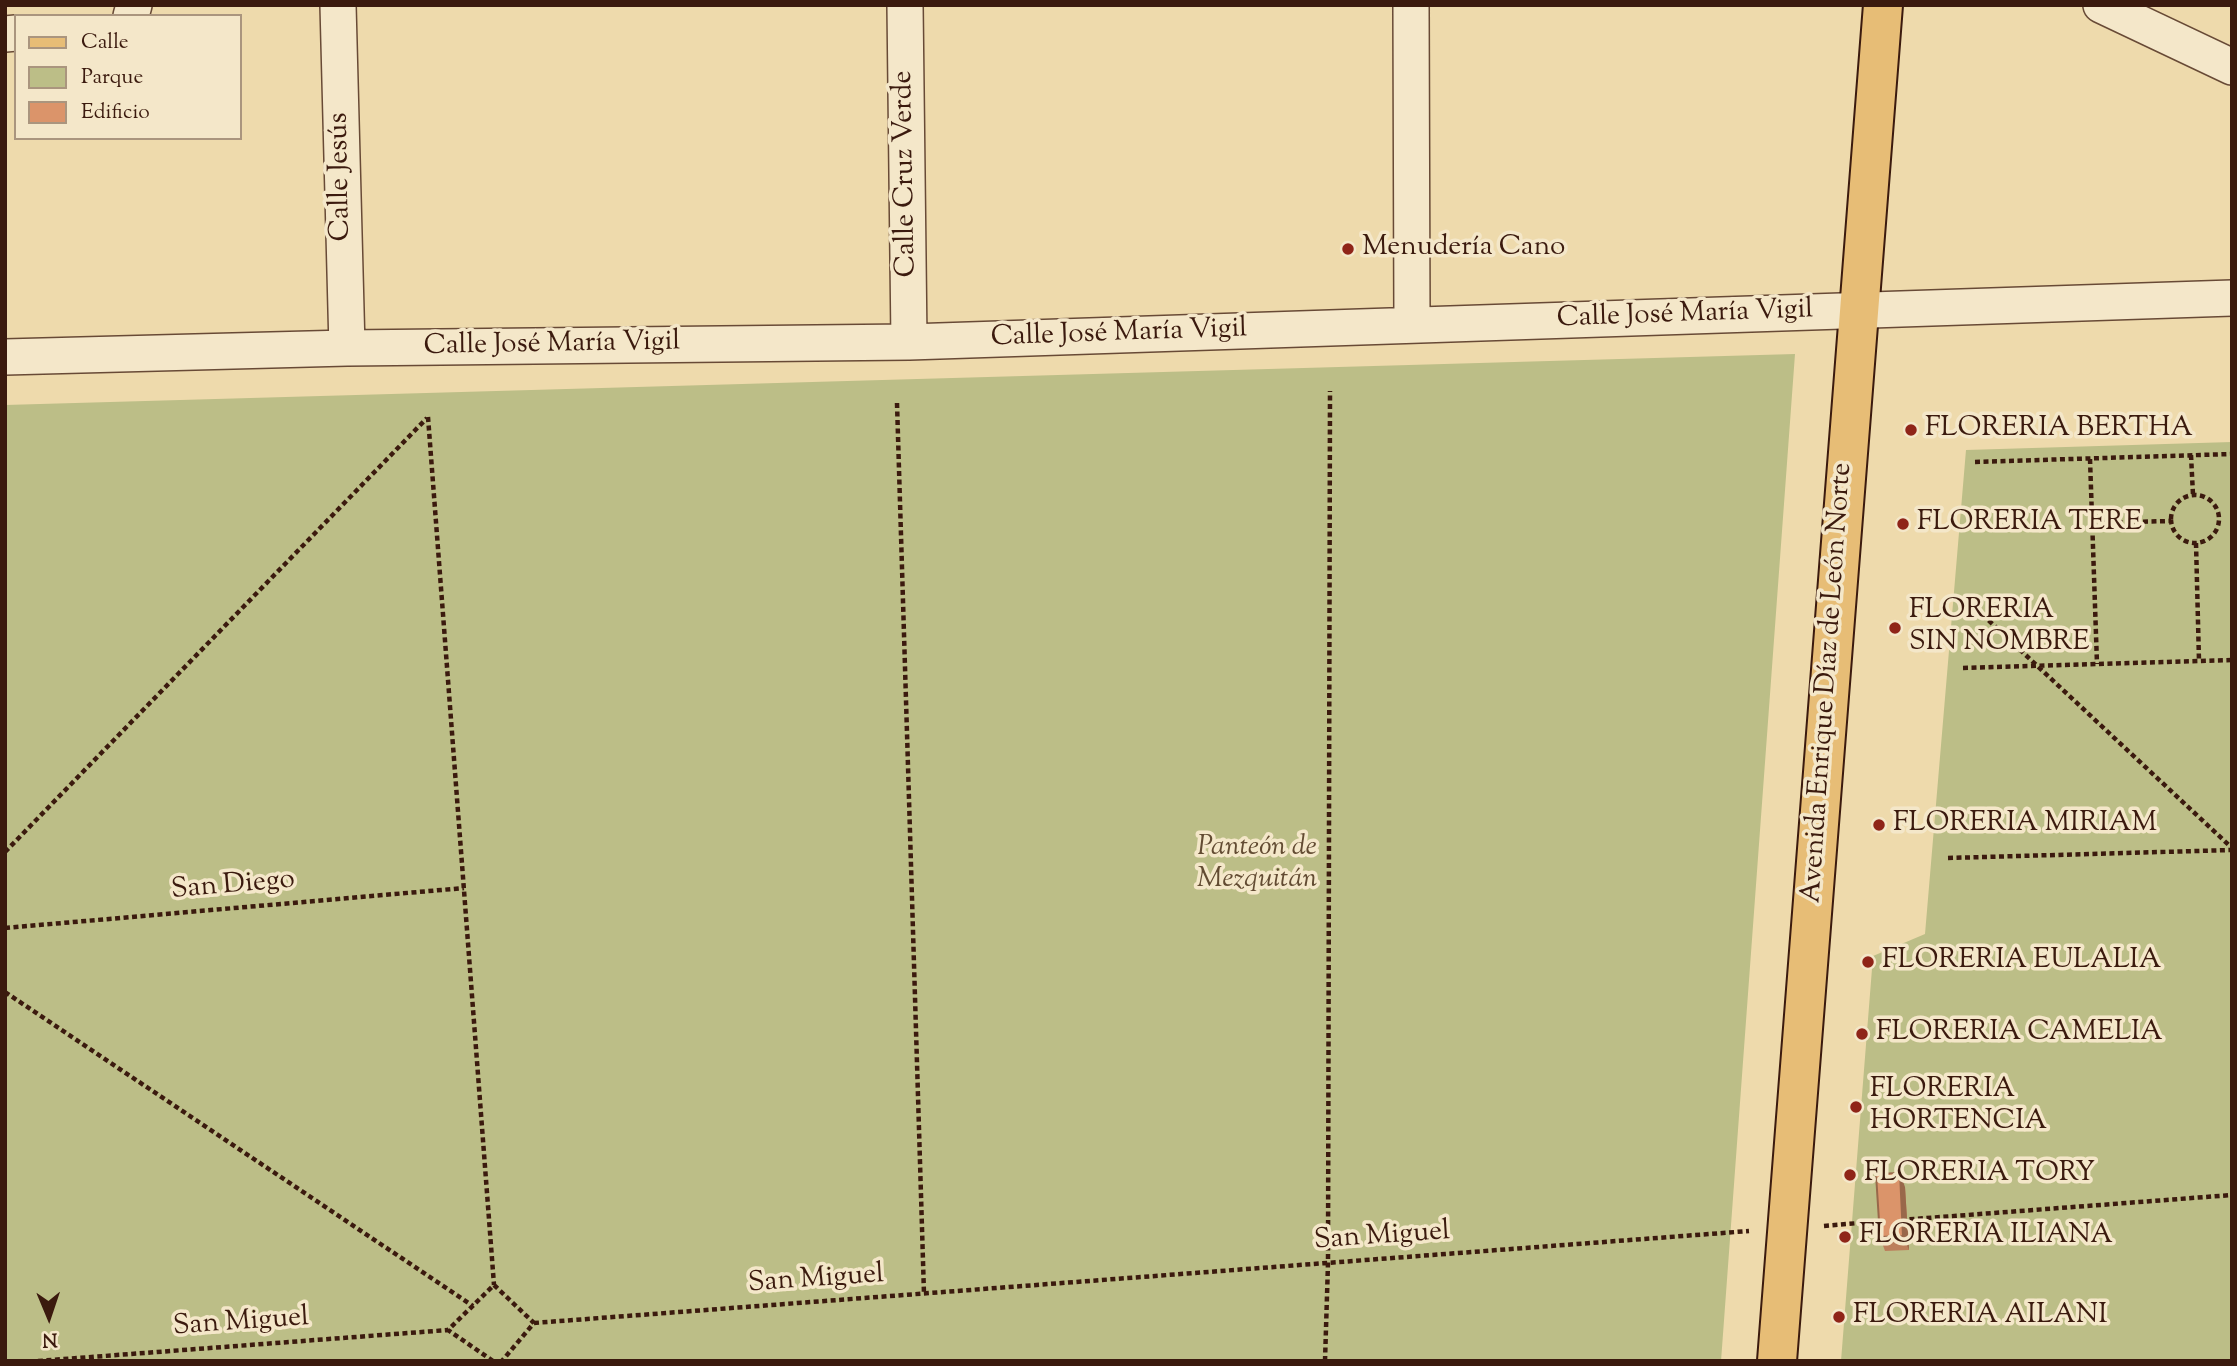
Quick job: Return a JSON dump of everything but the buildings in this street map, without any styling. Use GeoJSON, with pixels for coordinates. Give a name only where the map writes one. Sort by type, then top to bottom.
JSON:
{"type":"FeatureCollection","features":[{"type":"Feature","properties":{"kind":"main road","name":"Avenida Enrique Díaz de León Norte"},"geometry":{"type":"LineString","coordinates":[[1777,1361],[1883,5]]}},
{"type":"Feature","properties":{"kind":"street","name":"Calle Jesús"},"geometry":{"type":"LineString","coordinates":[[338,5],[346,348]]}},
{"type":"Feature","properties":{"kind":"street","name":"Calle Cruz Verde"},"geometry":{"type":"LineString","coordinates":[[905,5],[909,342]]}},
{"type":"Feature","properties":{"kind":"street"},"geometry":{"type":"LineString","coordinates":[[1411,5],[1412,326]]}},
{"type":"Feature","properties":{"kind":"street"},"geometry":{"type":"LineString","coordinates":[[2101,5],[2164,20],[2232,67]]}},
{"type":"Feature","properties":{"kind":"street","name":"Calle José María Vigil"},"geometry":{"type":"LineString","coordinates":[[5,357],[346,348],[909,342],[2232,298]]}},
{"type":"Feature","properties":{"kind":"path"},"geometry":{"type":"LineString","coordinates":[[1325,1361],[1328,1264],[1330,390]]}},
{"type":"Feature","properties":{"kind":"path"},"geometry":{"type":"LineString","coordinates":[[897,403],[924,1294]]}},
{"type":"Feature","properties":{"kind":"path"},"geometry":{"type":"LineString","coordinates":[[5,852],[428,417],[494,1286],[534,1323],[502,1361]]}},
{"type":"Feature","properties":{"kind":"path"},"geometry":{"type":"LineString","coordinates":[[1975,462],[2232,454]]}},
{"type":"Feature","properties":{"kind":"path"},"geometry":{"type":"LineString","coordinates":[[2191,455],[2193,495]]}},
{"type":"Feature","properties":{"kind":"path"},"geometry":{"type":"LineString","coordinates":[[2090,459],[2097,664]]}},
{"type":"Feature","properties":{"kind":"path"},"geometry":{"type":"LineString","coordinates":[[2193,495],[2201,496],[2213,504],[2219,518],[2216,533],[2203,542],[2196,543],[2176,535],[2171,520],[2174,507],[2179,501],[2193,495]]}},
{"type":"Feature","properties":{"kind":"path"},"geometry":{"type":"LineString","coordinates":[[2092,523],[2171,520]]}},
{"type":"Feature","properties":{"kind":"path"},"geometry":{"type":"LineString","coordinates":[[2196,543],[2199,661]]}},
{"type":"Feature","properties":{"kind":"path"},"geometry":{"type":"LineString","coordinates":[[1970,603],[2232,849]]}},
{"type":"Feature","properties":{"kind":"path"},"geometry":{"type":"LineString","coordinates":[[1963,668],[2232,660]]}},
{"type":"Feature","properties":{"kind":"path"},"geometry":{"type":"LineString","coordinates":[[1948,858],[2232,849]]}},
{"type":"Feature","properties":{"kind":"path","name":"San Diego"},"geometry":{"type":"LineString","coordinates":[[5,928],[464,888]]}},
{"type":"Feature","properties":{"kind":"path"},"geometry":{"type":"LineString","coordinates":[[5,992],[472,1306]]}},
{"type":"Feature","properties":{"kind":"path"},"geometry":{"type":"LineString","coordinates":[[1899,1220],[2232,1195]]}},
{"type":"Feature","properties":{"kind":"path","name":"San Miguel"},"geometry":{"type":"LineString","coordinates":[[534,1323],[1885,1221]]}},
{"type":"Feature","properties":{"kind":"path"},"geometry":{"type":"LineString","coordinates":[[493,1361],[448,1330],[494,1286]]}},
{"type":"Feature","properties":{"kind":"path","name":"San Miguel"},"geometry":{"type":"LineString","coordinates":[[38,1361],[448,1330]]}},
{"type":"Feature","properties":{"kind":"green space","name":"Panteón de Mezquitán"},"geometry":{"type":"Polygon","coordinates":[[[1795,354],[1721,1361],[5,1361],[5,405],[1795,354]]]}},
{"type":"Feature","properties":{"kind":"green space"},"geometry":{"type":"Polygon","coordinates":[[[2232,442],[2232,1361],[1841,1361],[1873,956],[1925,934],[1966,450],[2232,442]]]}},
{"type":"Feature","properties":{"kind":"place","name":"Menudería Cano"},"geometry":{"type":"Point","coordinates":[1348,249]}},
{"type":"Feature","properties":{"kind":"place","name":"FLORERIA BERTHA"},"geometry":{"type":"Point","coordinates":[1911,430]}},
{"type":"Feature","properties":{"kind":"place","name":"FLORERIA TERE"},"geometry":{"type":"Point","coordinates":[1903,524]}},
{"type":"Feature","properties":{"kind":"place","name":"FLORERIA SIN NOMBRE"},"geometry":{"type":"Point","coordinates":[1895,628]}},
{"type":"Feature","properties":{"kind":"place","name":"FLORERIA MIRIAM"},"geometry":{"type":"Point","coordinates":[1879,825]}},
{"type":"Feature","properties":{"kind":"place","name":"FLORERIA EULALIA"},"geometry":{"type":"Point","coordinates":[1868,962]}},
{"type":"Feature","properties":{"kind":"place","name":"FLORERIA CAMELIA"},"geometry":{"type":"Point","coordinates":[1862,1034]}},
{"type":"Feature","properties":{"kind":"place","name":"FLORERIA HORTENCIA"},"geometry":{"type":"Point","coordinates":[1856,1107]}},
{"type":"Feature","properties":{"kind":"place","name":"FLORERIA TORY"},"geometry":{"type":"Point","coordinates":[1850,1175]}},
{"type":"Feature","properties":{"kind":"place","name":"FLORERIA ILIANA"},"geometry":{"type":"Point","coordinates":[1845,1237]}},
{"type":"Feature","properties":{"kind":"place","name":"FLORERIA AILANI"},"geometry":{"type":"Point","coordinates":[1839,1317]}}]}
